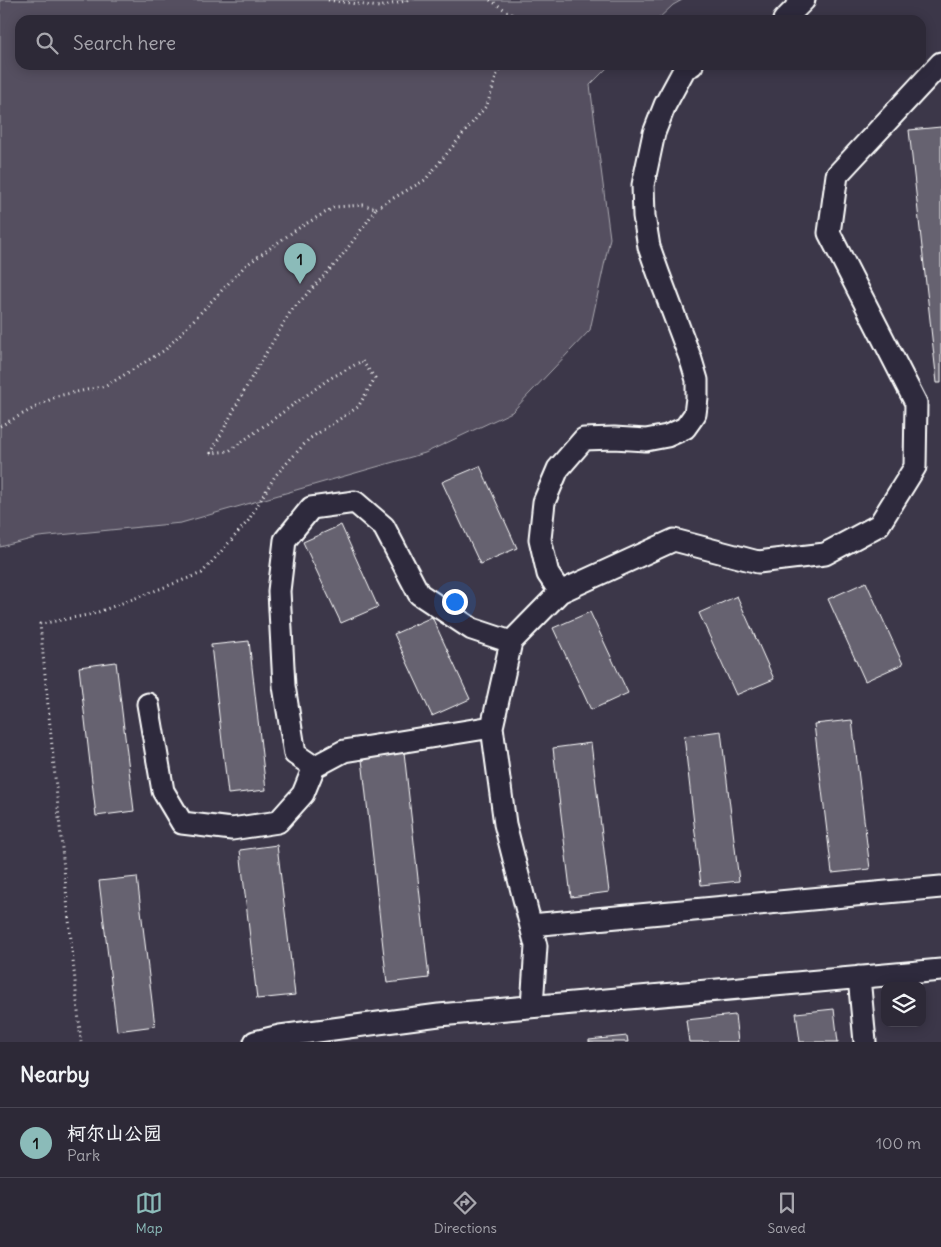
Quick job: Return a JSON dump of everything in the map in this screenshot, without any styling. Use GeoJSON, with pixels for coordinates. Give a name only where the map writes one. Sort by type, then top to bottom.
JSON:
{"type":"FeatureCollection","features":[{"type":"Feature","properties":{"kind":"street"},"geometry":{"type":"LineString","coordinates":[[789,15],[804,0]]}},
{"type":"Feature","properties":{"kind":"street"},"geometry":{"type":"LineString","coordinates":[[532,1006],[536,946],[505,824],[492,727],[510,642],[560,592],[674,540],[758,562],[825,554],[879,525],[915,467],[916,403],[828,233],[837,175],[941,63]]}},
{"type":"Feature","properties":{"kind":"street"},"geometry":{"type":"LineString","coordinates":[[560,592],[548,574],[540,539],[544,502],[558,469],[584,439],[646,440],[667,436],[685,428],[694,414],[697,398],[697,380],[649,247],[644,216],[643,184],[654,134],[665,105],[684,70]]}},
{"type":"Feature","properties":{"kind":"street"},"geometry":{"type":"LineString","coordinates":[[314,767],[295,754],[284,686],[279,591],[285,540],[311,508],[355,502],[384,527],[419,594],[472,629],[510,642]]}},
{"type":"Feature","properties":{"kind":"street"},"geometry":{"type":"LineString","coordinates":[[148,704],[163,791],[182,823],[232,829],[278,822],[303,794],[314,767],[344,751],[492,727]]}},
{"type":"Feature","properties":{"kind":"street"},"geometry":{"type":"LineString","coordinates":[[531,925],[941,887]]}},
{"type":"Feature","properties":{"kind":"street"},"geometry":{"type":"LineString","coordinates":[[255,1042],[280,1036],[439,1015],[941,970]]}},
{"type":"Feature","properties":{"kind":"street"},"geometry":{"type":"LineString","coordinates":[[859,977],[865,1042]]}},
{"type":"Feature","properties":{"kind":"path"},"geometry":{"type":"LineString","coordinates":[[328,0],[378,7],[410,0]]}},
{"type":"Feature","properties":{"kind":"path"},"geometry":{"type":"LineString","coordinates":[[490,0],[513,15]]}},
{"type":"Feature","properties":{"kind":"path"},"geometry":{"type":"LineString","coordinates":[[81,1042],[40,624],[93,614],[202,573],[248,521],[275,476],[309,439],[358,407],[375,378],[362,361],[330,379],[229,451],[211,453],[250,380],[291,311],[338,261],[376,208],[425,180],[487,105],[498,70]]}},
{"type":"Feature","properties":{"kind":"path"},"geometry":{"type":"LineString","coordinates":[[0,426],[57,396],[106,386],[166,350],[245,266],[297,229],[335,207],[362,205],[376,208]]}},
{"type":"Feature","properties":{"kind":"shaded area"},"geometry":{"type":"Polygon","coordinates":[[[0,0],[682,0],[662,15],[15,15],[15,70],[605,70],[590,85],[610,238],[590,330],[512,412],[425,453],[181,523],[39,537],[0,547],[0,0]]]}},
{"type":"Feature","properties":{"kind":"building"},"geometry":{"type":"Polygon","coordinates":[[[941,127],[941,383],[937,383],[909,130],[941,127]]]}},
{"type":"Feature","properties":{"kind":"building"},"geometry":{"type":"Polygon","coordinates":[[[480,466],[517,548],[480,564],[442,482],[480,466]]]}},
{"type":"Feature","properties":{"kind":"building"},"geometry":{"type":"Polygon","coordinates":[[[341,525],[378,607],[341,623],[303,542],[341,525]]]}},
{"type":"Feature","properties":{"kind":"building"},"geometry":{"type":"Polygon","coordinates":[[[866,582],[903,664],[865,681],[828,599],[866,582]]]}},
{"type":"Feature","properties":{"kind":"building"},"geometry":{"type":"Polygon","coordinates":[[[737,596],[774,679],[736,695],[699,613],[737,596]]]}},
{"type":"Feature","properties":{"kind":"building"},"geometry":{"type":"Polygon","coordinates":[[[590,612],[628,693],[591,710],[553,628],[590,612]]]}},
{"type":"Feature","properties":{"kind":"building"},"geometry":{"type":"Polygon","coordinates":[[[432,617],[470,699],[432,716],[394,634],[432,617]]]}},
{"type":"Feature","properties":{"kind":"building"},"geometry":{"type":"Polygon","coordinates":[[[249,641],[266,790],[228,794],[211,645],[249,641]]]}},
{"type":"Feature","properties":{"kind":"building"},"geometry":{"type":"Polygon","coordinates":[[[116,662],[134,811],[96,816],[79,667],[116,662]]]}},
{"type":"Feature","properties":{"kind":"building"},"geometry":{"type":"Polygon","coordinates":[[[852,720],[870,869],[832,873],[814,724],[852,720]]]}},
{"type":"Feature","properties":{"kind":"building"},"geometry":{"type":"Polygon","coordinates":[[[721,731],[739,881],[701,885],[684,736],[721,731]]]}},
{"type":"Feature","properties":{"kind":"building"},"geometry":{"type":"Polygon","coordinates":[[[591,743],[609,892],[571,897],[553,748],[591,743]]]}},
{"type":"Feature","properties":{"kind":"building"},"geometry":{"type":"Polygon","coordinates":[[[404,752],[429,978],[387,983],[362,759],[404,752]]]}},
{"type":"Feature","properties":{"kind":"building"},"geometry":{"type":"Polygon","coordinates":[[[277,845],[295,995],[257,999],[240,850],[277,845]]]}},
{"type":"Feature","properties":{"kind":"building"},"geometry":{"type":"Polygon","coordinates":[[[137,877],[155,1026],[117,1031],[99,881],[137,877]]]}},
{"type":"Feature","properties":{"kind":"building"},"geometry":{"type":"Polygon","coordinates":[[[834,1009],[838,1042],[800,1042],[796,1013],[834,1009]]]}},
{"type":"Feature","properties":{"kind":"building"},"geometry":{"type":"Polygon","coordinates":[[[735,1015],[738,1042],[689,1042],[686,1020],[735,1015]]]}},
{"type":"Feature","properties":{"kind":"building"},"geometry":{"type":"Polygon","coordinates":[[[627,1036],[628,1042],[589,1042],[589,1040],[627,1036]]]}},
{"type":"Feature","properties":{"kind":"place","name":"柯尔山公园"},"geometry":{"type":"Point","coordinates":[300,284]}}]}
